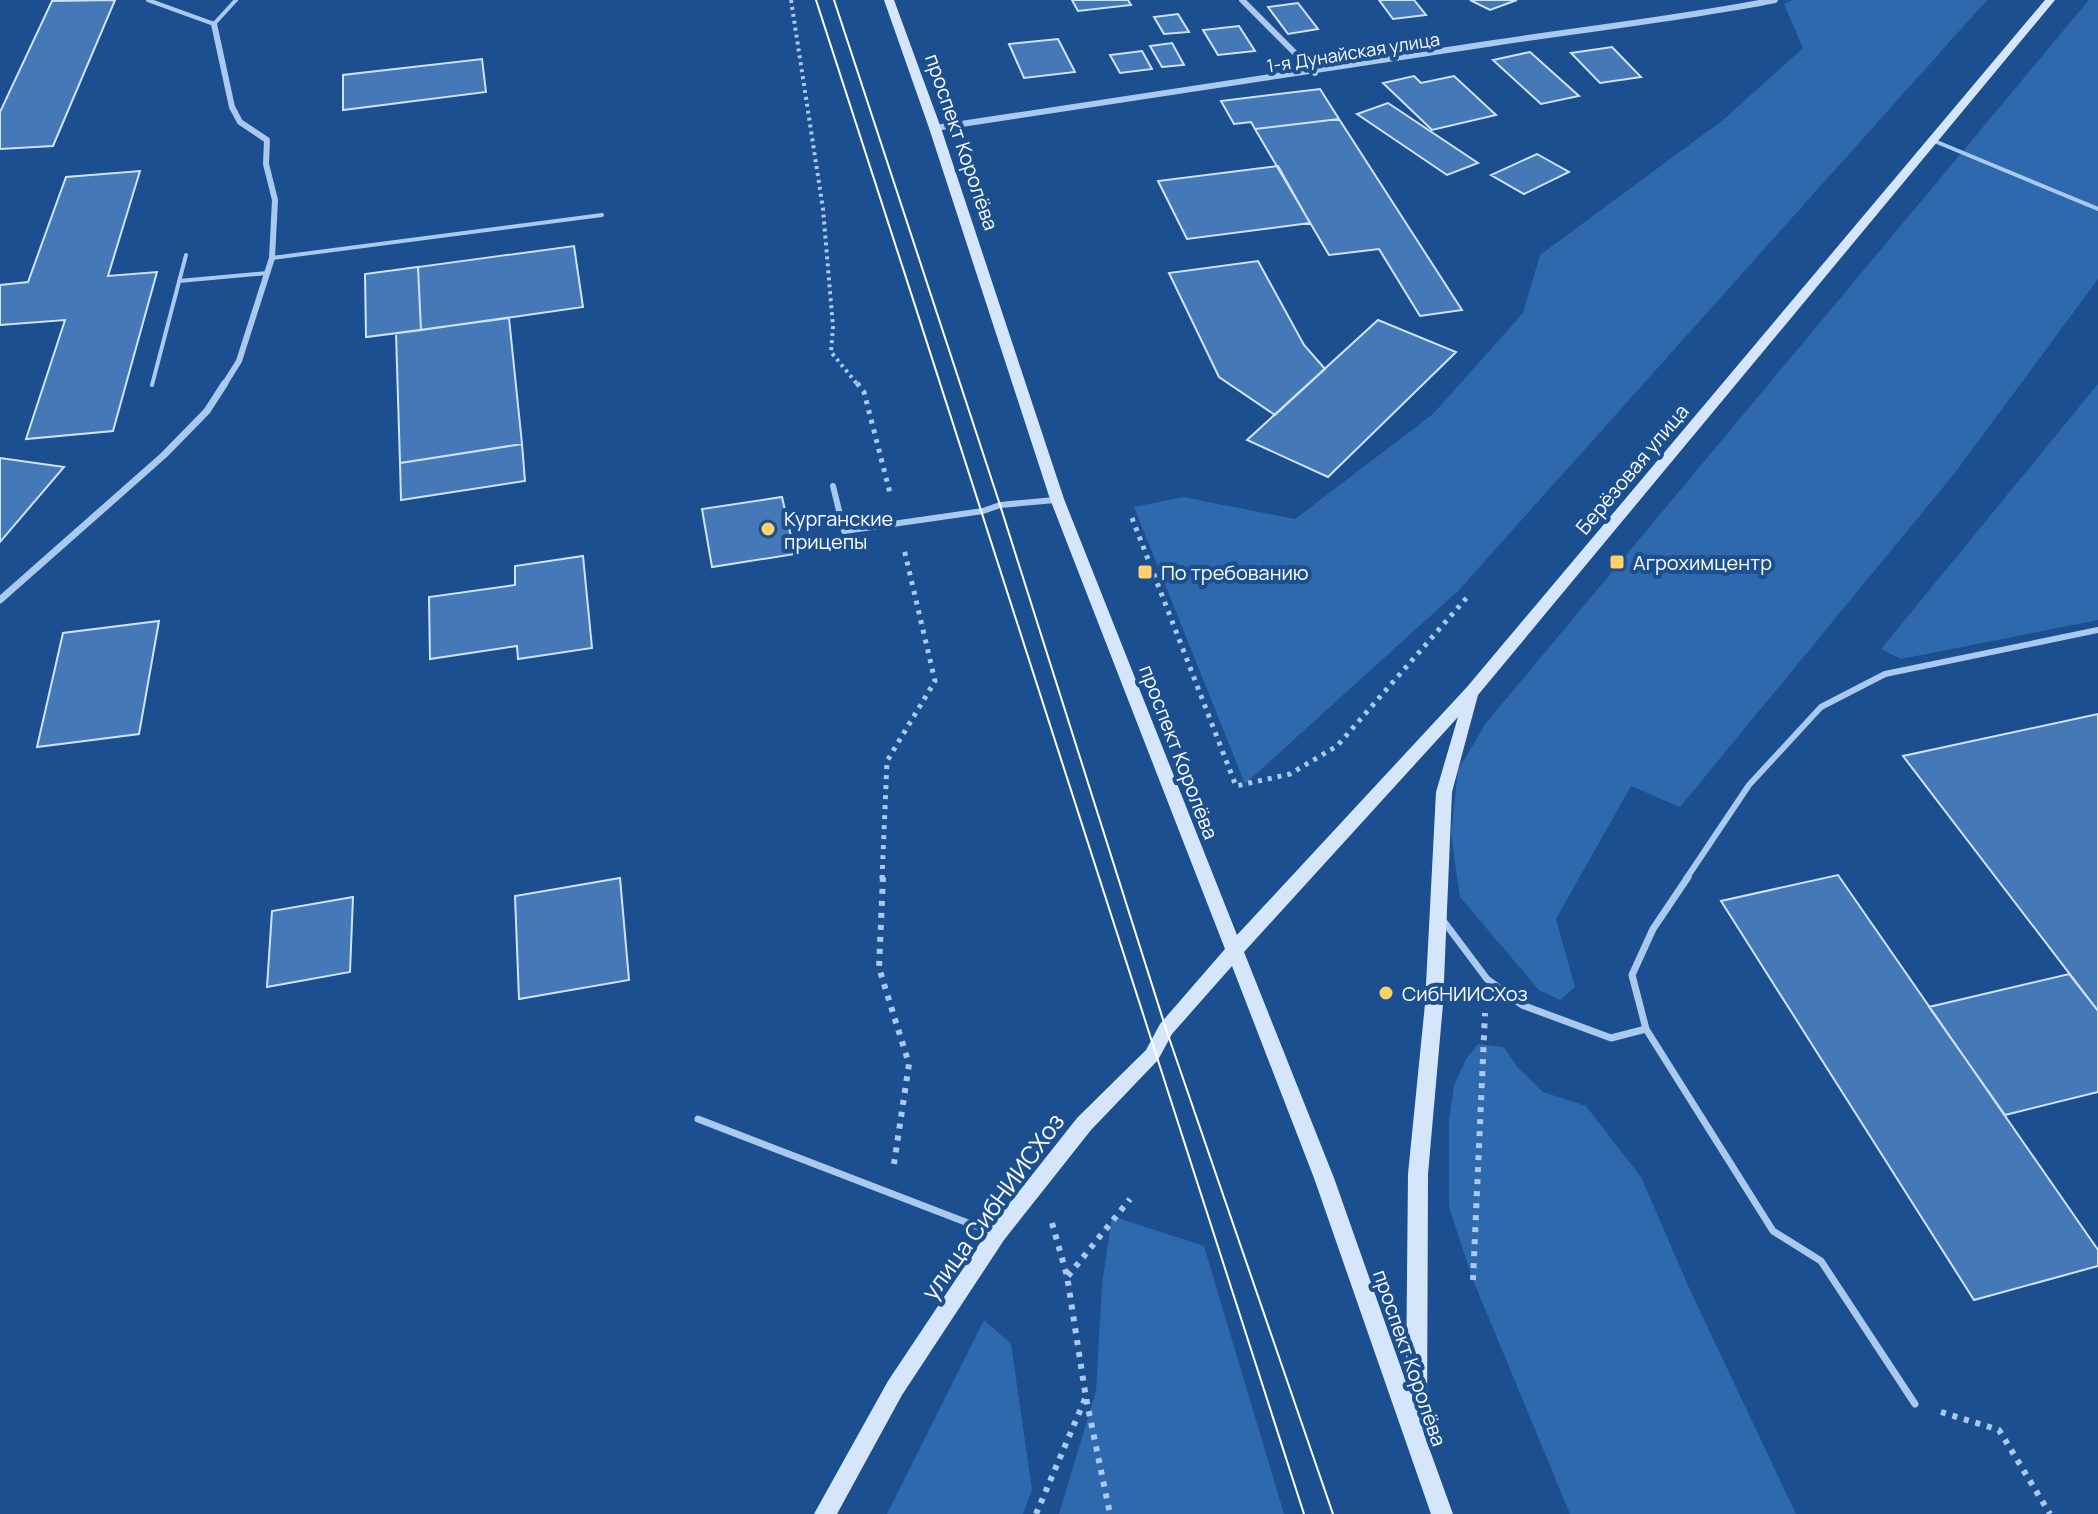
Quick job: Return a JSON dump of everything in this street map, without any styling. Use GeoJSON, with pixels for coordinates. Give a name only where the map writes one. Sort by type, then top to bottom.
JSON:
{"type":"FeatureCollection","features":[{"type":"Feature","properties":{"kind":"main road","name":"проспект Королёва"},"geometry":{"type":"LineString","coordinates":[[889,0],[935,128],[1057,499],[1324,1178],[1442,1514]]}},
{"type":"Feature","properties":{"kind":"main road","name":"Берёзовая улица"},"geometry":{"type":"LineString","coordinates":[[1234,954],[1283,895],[1472,691],[2050,0]]}},
{"type":"Feature","properties":{"kind":"main road"},"geometry":{"type":"LineString","coordinates":[[1416,1442],[1418,1174],[1434,1004],[1444,792],[1472,691]]}},
{"type":"Feature","properties":{"kind":"main road","name":"улица СибНИИСХоз"},"geometry":{"type":"LineString","coordinates":[[825,1514],[895,1388],[997,1234],[1084,1124],[1152,1055],[1166,1029],[1234,954]]}},
{"type":"Feature","properties":{"kind":"street"},"geometry":{"type":"LineString","coordinates":[[1242,0],[1315,73]]}},
{"type":"Feature","properties":{"kind":"street","name":"1-я Дунайская улица"},"geometry":{"type":"LineString","coordinates":[[935,128],[1315,73],[1490,44],[1691,17],[1775,0]]}},
{"type":"Feature","properties":{"kind":"street"},"geometry":{"type":"LineString","coordinates":[[0,600],[164,455],[207,411],[239,361],[272,258],[275,200],[266,164],[267,140],[240,122],[232,107],[214,24]]}},
{"type":"Feature","properties":{"kind":"lane"},"geometry":{"type":"LineString","coordinates":[[148,0],[214,24],[236,0]]}},
{"type":"Feature","properties":{"kind":"lane"},"geometry":{"type":"LineString","coordinates":[[1932,140],[2098,209]]}},
{"type":"Feature","properties":{"kind":"lane"},"geometry":{"type":"LineString","coordinates":[[272,258],[602,215]]}},
{"type":"Feature","properties":{"kind":"lane"},"geometry":{"type":"LineString","coordinates":[[152,385],[186,255]]}},
{"type":"Feature","properties":{"kind":"lane"},"geometry":{"type":"LineString","coordinates":[[179,281],[268,273]]}},
{"type":"Feature","properties":{"kind":"lane"},"geometry":{"type":"LineString","coordinates":[[833,486],[844,531],[983,511],[1000,505],[1057,499]]}},
{"type":"Feature","properties":{"kind":"lane"},"geometry":{"type":"LineString","coordinates":[[1915,1404],[1821,1261],[1773,1231],[1646,1029],[1632,975],[1653,929],[1749,785],[1821,707],[1885,674],[2098,630]]}},
{"type":"Feature","properties":{"kind":"lane"},"geometry":{"type":"LineString","coordinates":[[1439,914],[1487,979],[1522,1005],[1611,1038],[1646,1029]]}},
{"type":"Feature","properties":{"kind":"lane"},"geometry":{"type":"LineString","coordinates":[[698,1119],[997,1234]]}},
{"type":"Feature","properties":{"kind":"path"},"geometry":{"type":"LineString","coordinates":[[791,0],[823,209],[833,327],[831,352],[864,392],[935,681],[887,761],[879,968],[909,1064],[890,1193]]}},
{"type":"Feature","properties":{"kind":"path"},"geometry":{"type":"LineString","coordinates":[[1132,518],[1236,786],[1279,780],[1314,765],[1337,746],[1470,594]]}},
{"type":"Feature","properties":{"kind":"path"},"geometry":{"type":"LineString","coordinates":[[1473,1280],[1487,979]]}},
{"type":"Feature","properties":{"kind":"path"},"geometry":{"type":"LineString","coordinates":[[1039,1180],[1067,1276],[1086,1398],[1110,1514]]}},
{"type":"Feature","properties":{"kind":"path"},"geometry":{"type":"LineString","coordinates":[[1067,1276],[1130,1199]]}},
{"type":"Feature","properties":{"kind":"path"},"geometry":{"type":"LineString","coordinates":[[1036,1514],[1086,1398]]}},
{"type":"Feature","properties":{"kind":"path"},"geometry":{"type":"LineString","coordinates":[[1915,1404],[1999,1430],[2050,1514]]}},
{"type":"Feature","properties":{"kind":"shaded area"},"geometry":{"type":"Polygon","coordinates":[[[1793,0],[1987,0],[1458,591],[1245,784],[1134,507],[1183,497],[1295,519],[1433,414],[1523,313],[1540,255],[1723,120],[1803,48],[1784,4],[1793,0]]]}},
{"type":"Feature","properties":{"kind":"shaded area"},"geometry":{"type":"Polygon","coordinates":[[[2089,0],[2098,0],[2098,279],[1954,474],[1680,807],[1631,786],[1556,919],[1575,987],[1560,1000],[1539,990],[1460,897],[1451,834],[1458,770],[1486,723],[2089,0]]]}},
{"type":"Feature","properties":{"kind":"shaded area"},"geometry":{"type":"Polygon","coordinates":[[[2098,384],[2098,620],[1901,659],[1881,649],[2098,384]]]}},
{"type":"Feature","properties":{"kind":"shaded area"},"geometry":{"type":"Polygon","coordinates":[[[1478,1044],[1504,1047],[1518,1068],[1543,1092],[1586,1106],[1641,1177],[1690,1290],[1796,1514],[1570,1514],[1473,1280],[1449,1207],[1449,1121],[1454,1085],[1466,1059],[1478,1044]]]}},
{"type":"Feature","properties":{"kind":"shaded area"},"geometry":{"type":"Polygon","coordinates":[[[1112,1216],[1204,1246],[1284,1514],[1059,1514],[1096,1391],[1102,1284],[1112,1216]]]}},
{"type":"Feature","properties":{"kind":"shaded area"},"geometry":{"type":"Polygon","coordinates":[[[984,1320],[1011,1344],[1032,1490],[1023,1514],[887,1514],[984,1320]]]}},
{"type":"Feature","properties":{"kind":"building"},"geometry":{"type":"Polygon","coordinates":[[[115,0],[53,146],[0,149],[0,112],[52,1],[115,0]]]}},
{"type":"Feature","properties":{"kind":"building"},"geometry":{"type":"Polygon","coordinates":[[[1072,0],[1128,0],[1131,5],[1078,11],[1072,0]]]}},
{"type":"Feature","properties":{"kind":"building"},"geometry":{"type":"Polygon","coordinates":[[[1379,0],[1414,0],[1426,15],[1393,19],[1379,0]]]}},
{"type":"Feature","properties":{"kind":"building"},"geometry":{"type":"Polygon","coordinates":[[[1470,0],[1517,0],[1490,10],[1470,0]]]}},
{"type":"Feature","properties":{"kind":"building"},"geometry":{"type":"Polygon","coordinates":[[[1298,3],[1318,29],[1288,34],[1268,7],[1298,3]]]}},
{"type":"Feature","properties":{"kind":"building"},"geometry":{"type":"Polygon","coordinates":[[[1178,14],[1189,32],[1164,34],[1154,17],[1178,14]]]}},
{"type":"Feature","properties":{"kind":"building"},"geometry":{"type":"Polygon","coordinates":[[[1239,26],[1255,51],[1218,55],[1203,30],[1239,26]]]}},
{"type":"Feature","properties":{"kind":"building"},"geometry":{"type":"Polygon","coordinates":[[[1058,39],[1075,72],[1024,78],[1009,44],[1058,39]]]}},
{"type":"Feature","properties":{"kind":"building"},"geometry":{"type":"Polygon","coordinates":[[[1172,43],[1184,65],[1162,67],[1150,46],[1172,43]]]}},
{"type":"Feature","properties":{"kind":"building"},"geometry":{"type":"Polygon","coordinates":[[[1612,47],[1641,77],[1600,83],[1571,53],[1612,47]]]}},
{"type":"Feature","properties":{"kind":"building"},"geometry":{"type":"Polygon","coordinates":[[[1142,51],[1152,69],[1120,73],[1110,55],[1142,51]]]}},
{"type":"Feature","properties":{"kind":"building"},"geometry":{"type":"Polygon","coordinates":[[[1530,52],[1579,96],[1541,104],[1493,60],[1530,52]]]}},
{"type":"Feature","properties":{"kind":"building"},"geometry":{"type":"Polygon","coordinates":[[[482,59],[486,92],[343,110],[343,75],[482,59]]]}},
{"type":"Feature","properties":{"kind":"building"},"geometry":{"type":"Polygon","coordinates":[[[1414,76],[1421,83],[1454,76],[1496,115],[1432,130],[1383,83],[1414,76]]]}},
{"type":"Feature","properties":{"kind":"building"},"geometry":{"type":"Polygon","coordinates":[[[1320,89],[1339,119],[1255,129],[1251,122],[1234,124],[1221,101],[1320,89]]]}},
{"type":"Feature","properties":{"kind":"building"},"geometry":{"type":"Polygon","coordinates":[[[1388,103],[1478,163],[1447,175],[1357,114],[1388,103]]]}},
{"type":"Feature","properties":{"kind":"building"},"geometry":{"type":"Polygon","coordinates":[[[1339,119],[1462,310],[1420,316],[1379,249],[1329,255],[1255,129],[1339,119]]]}},
{"type":"Feature","properties":{"kind":"building"},"geometry":{"type":"Polygon","coordinates":[[[1537,154],[1569,172],[1524,194],[1491,175],[1537,154]]]}},
{"type":"Feature","properties":{"kind":"building"},"geometry":{"type":"Polygon","coordinates":[[[1278,166],[1310,223],[1187,239],[1158,181],[1278,166]]]}},
{"type":"Feature","properties":{"kind":"building"},"geometry":{"type":"Polygon","coordinates":[[[140,171],[108,276],[157,272],[113,431],[26,439],[65,320],[0,325],[0,285],[28,282],[66,177],[140,171]]]}},
{"type":"Feature","properties":{"kind":"building"},"geometry":{"type":"Polygon","coordinates":[[[574,246],[583,307],[421,330],[418,267],[574,246]]]}},
{"type":"Feature","properties":{"kind":"building"},"geometry":{"type":"Polygon","coordinates":[[[1258,261],[1304,345],[1325,369],[1275,415],[1219,377],[1169,273],[1258,261]]]}},
{"type":"Feature","properties":{"kind":"building"},"geometry":{"type":"Polygon","coordinates":[[[418,267],[421,330],[366,337],[365,274],[418,267]]]}},
{"type":"Feature","properties":{"kind":"building"},"geometry":{"type":"Polygon","coordinates":[[[509,318],[522,444],[400,463],[396,333],[509,318]]]}},
{"type":"Feature","properties":{"kind":"building"},"geometry":{"type":"Polygon","coordinates":[[[1378,320],[1456,352],[1328,477],[1247,440],[1378,320]]]}},
{"type":"Feature","properties":{"kind":"building"},"geometry":{"type":"Polygon","coordinates":[[[522,444],[525,481],[401,500],[400,463],[522,444]]]}},
{"type":"Feature","properties":{"kind":"building"},"geometry":{"type":"Polygon","coordinates":[[[0,458],[64,467],[0,542],[0,458]]]}},
{"type":"Feature","properties":{"kind":"building"},"geometry":{"type":"Polygon","coordinates":[[[782,497],[795,554],[712,567],[702,509],[782,497]]]}},
{"type":"Feature","properties":{"kind":"building"},"geometry":{"type":"Polygon","coordinates":[[[583,556],[592,648],[518,659],[517,646],[430,659],[429,597],[515,585],[515,566],[583,556]]]}},
{"type":"Feature","properties":{"kind":"building"},"geometry":{"type":"Polygon","coordinates":[[[159,621],[139,734],[37,747],[63,633],[159,621]]]}},
{"type":"Feature","properties":{"kind":"building"},"geometry":{"type":"Polygon","coordinates":[[[2098,714],[2098,1011],[1903,756],[2098,714]]]}},
{"type":"Feature","properties":{"kind":"building"},"geometry":{"type":"Polygon","coordinates":[[[1838,875],[2098,1250],[2098,1266],[1974,1300],[1721,901],[1838,875]]]}},
{"type":"Feature","properties":{"kind":"building"},"geometry":{"type":"Polygon","coordinates":[[[620,878],[629,980],[519,999],[515,896],[620,878]]]}},
{"type":"Feature","properties":{"kind":"building"},"geometry":{"type":"Polygon","coordinates":[[[353,897],[350,972],[267,987],[272,911],[353,897]]]}},
{"type":"Feature","properties":{"kind":"building"},"geometry":{"type":"Polygon","coordinates":[[[2069,974],[2098,1011],[2098,1092],[2005,1115],[1929,1007],[2069,974]]]}},
{"type":"Feature","properties":{"kind":"tram line"},"geometry":{"type":"LineString","coordinates":[[816,0],[1304,1514]]}},
{"type":"Feature","properties":{"kind":"tram line"},"geometry":{"type":"LineString","coordinates":[[834,0],[1000,505],[1166,1029],[1333,1514]]}},
{"type":"Feature","properties":{"kind":"place","name":"Курганские прицепы"},"geometry":{"type":"Point","coordinates":[768,529]}},
{"type":"Feature","properties":{"kind":"place","name":"Агрохимцентр"},"geometry":{"type":"Point","coordinates":[1617,562]}},
{"type":"Feature","properties":{"kind":"place","name":"По требованию"},"geometry":{"type":"Point","coordinates":[1145,572]}},
{"type":"Feature","properties":{"kind":"place","name":"СибНИИСХоз"},"geometry":{"type":"Point","coordinates":[1386,993]}}]}
